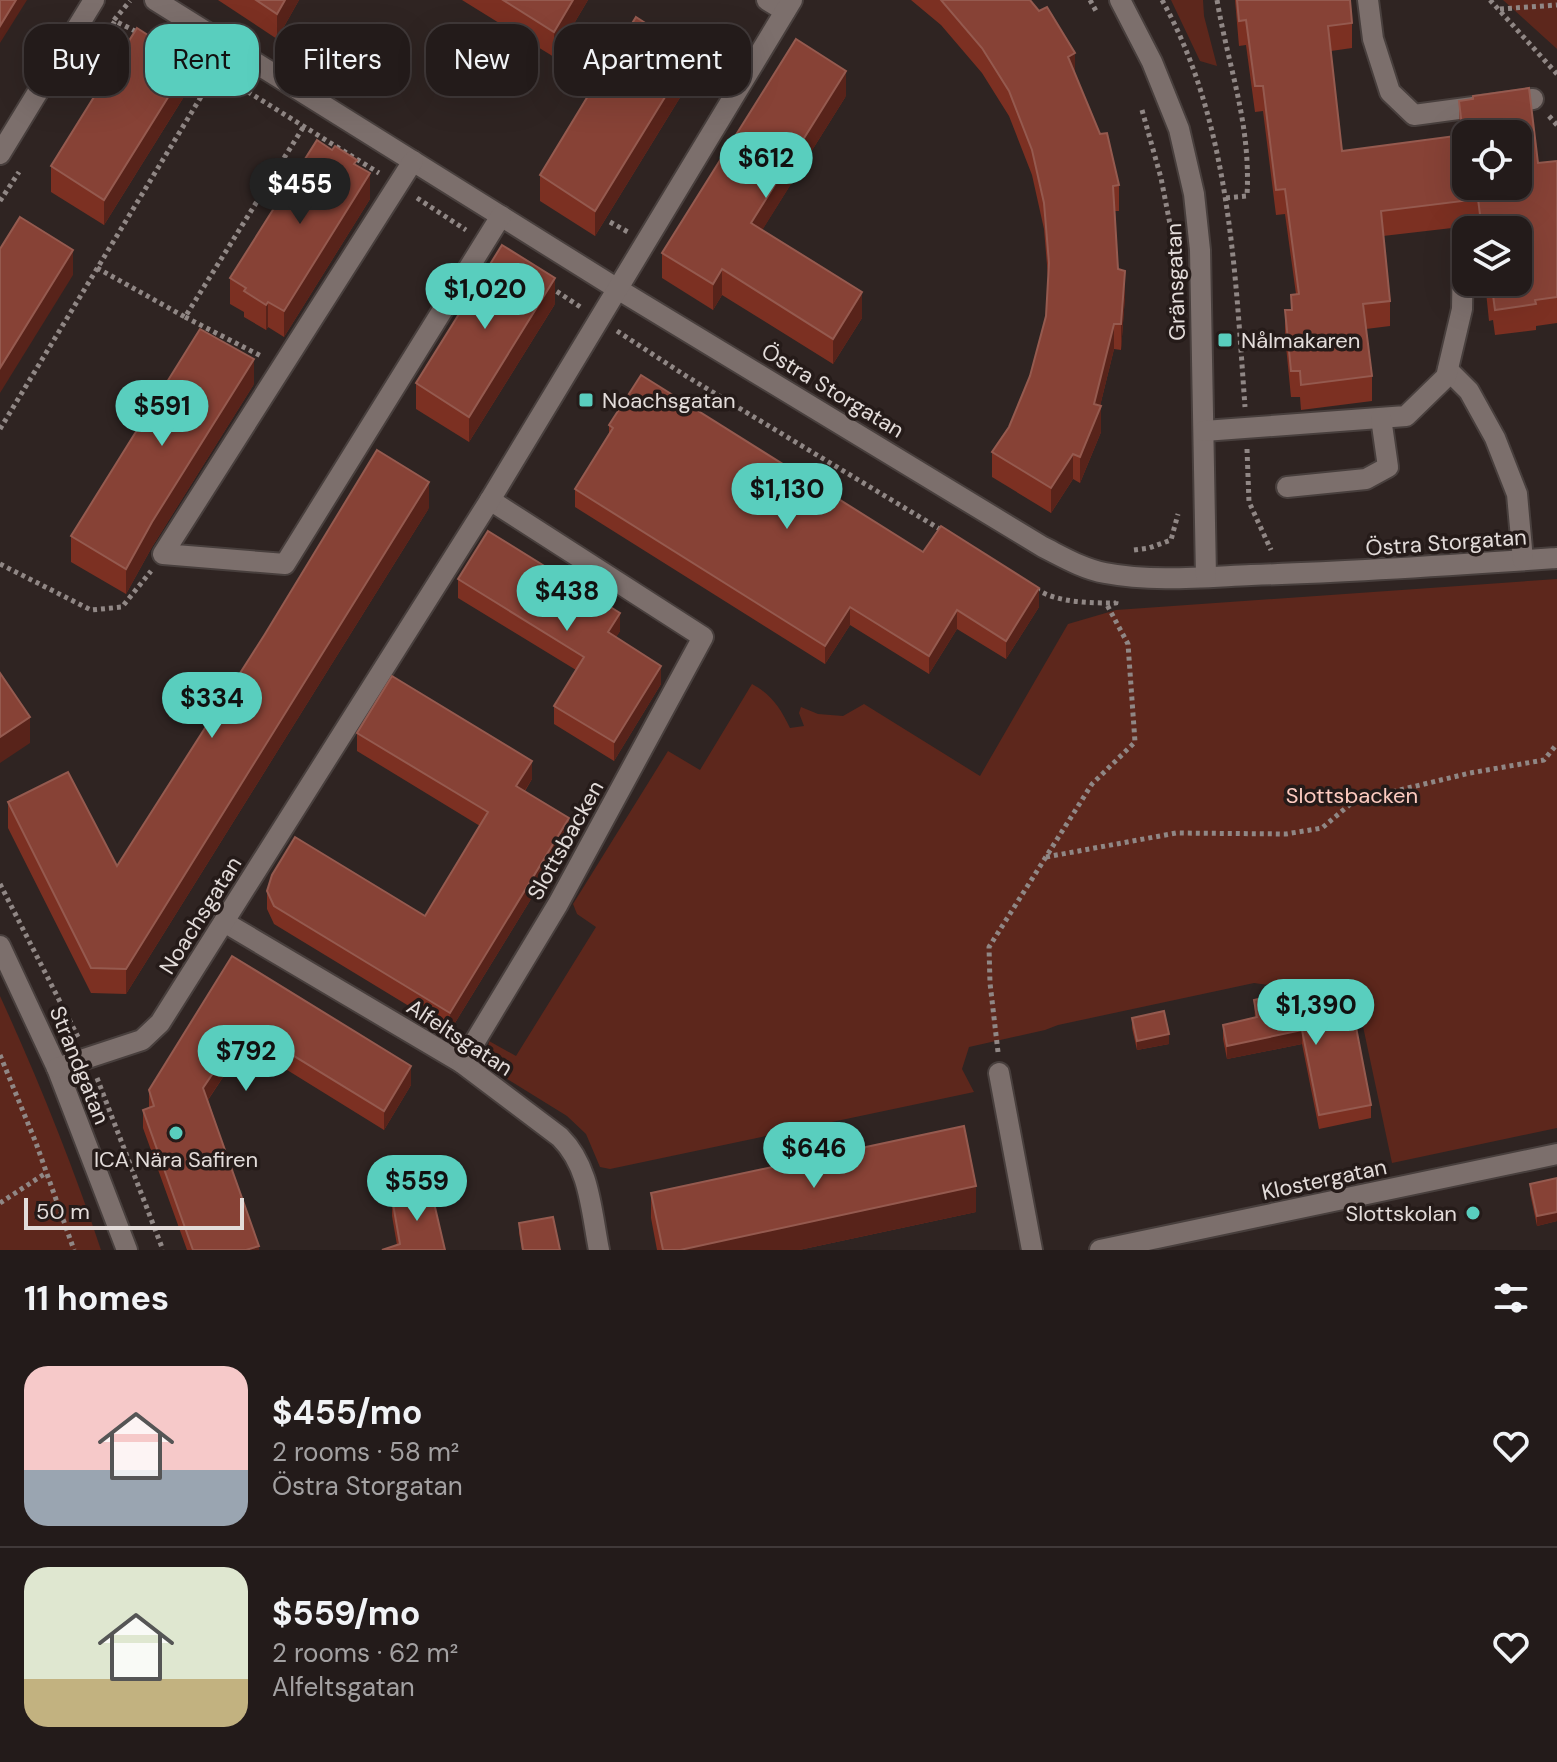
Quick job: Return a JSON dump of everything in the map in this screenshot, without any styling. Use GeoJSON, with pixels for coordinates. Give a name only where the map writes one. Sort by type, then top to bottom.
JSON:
{"type":"FeatureCollection","features":[{"type":"Feature","properties":{"kind":"street"},"geometry":{"type":"LineString","coordinates":[[0,154],[94,0]]}},
{"type":"Feature","properties":{"kind":"street","name":"Östra Storgatan"},"geometry":{"type":"LineString","coordinates":[[155,0],[616,288],[1043,547],[1076,564],[1115,574],[1206,577],[1367,572],[1557,558]]}},
{"type":"Feature","properties":{"kind":"street"},"geometry":{"type":"LineString","coordinates":[[767,0],[789,6]]}},
{"type":"Feature","properties":{"kind":"street","name":"Gränsgatan"},"geometry":{"type":"LineString","coordinates":[[1120,0],[1152,62],[1179,129],[1194,194],[1200,250],[1206,577]]}},
{"type":"Feature","properties":{"kind":"street"},"geometry":{"type":"LineString","coordinates":[[1368,0],[1373,39],[1390,92],[1414,115],[1533,99]]}},
{"type":"Feature","properties":{"kind":"street","name":"Noachsgatan"},"geometry":{"type":"LineString","coordinates":[[57,1068],[142,1040],[160,1023],[490,500],[789,6]]}},
{"type":"Feature","properties":{"kind":"street"},"geometry":{"type":"LineString","coordinates":[[413,161],[163,554],[285,564],[501,216]]}},
{"type":"Feature","properties":{"kind":"street"},"geometry":{"type":"LineString","coordinates":[[1204,431],[1406,416],[1446,377],[1462,296]]}},
{"type":"Feature","properties":{"kind":"street"},"geometry":{"type":"LineString","coordinates":[[1448,370],[1469,391],[1501,452],[1517,494],[1523,560]]}},
{"type":"Feature","properties":{"kind":"street"},"geometry":{"type":"LineString","coordinates":[[1287,487],[1366,479],[1388,467],[1381,418]]}},
{"type":"Feature","properties":{"kind":"street","name":"Slottsbacken"},"geometry":{"type":"LineString","coordinates":[[462,1063],[558,904],[703,637],[490,500]]}},
{"type":"Feature","properties":{"kind":"street","name":"Alfeltsgatan"},"geometry":{"type":"LineString","coordinates":[[224,922],[462,1063],[560,1137],[573,1150],[585,1178],[599,1250]]}},
{"type":"Feature","properties":{"kind":"street","name":"Strandgatan"},"geometry":{"type":"LineString","coordinates":[[0,946],[57,1068],[127,1250]]}},
{"type":"Feature","properties":{"kind":"street"},"geometry":{"type":"LineString","coordinates":[[999,1073],[1032,1250]]}},
{"type":"Feature","properties":{"kind":"street","name":"Klostergatan"},"geometry":{"type":"LineString","coordinates":[[1100,1250],[1557,1154]]}},
{"type":"Feature","properties":{"kind":"path"},"geometry":{"type":"LineString","coordinates":[[113,24],[131,0]]}},
{"type":"Feature","properties":{"kind":"path"},"geometry":{"type":"LineString","coordinates":[[1090,0],[1098,14]]}},
{"type":"Feature","properties":{"kind":"path"},"geometry":{"type":"LineString","coordinates":[[1162,0],[1180,32],[1219,154],[1237,301],[1247,428],[1249,502],[1286,574]]}},
{"type":"Feature","properties":{"kind":"path"},"geometry":{"type":"LineString","coordinates":[[1217,0],[1239,93],[1249,160],[1247,196],[1225,198]]}},
{"type":"Feature","properties":{"kind":"path"},"geometry":{"type":"LineString","coordinates":[[1490,0],[1557,74]]}},
{"type":"Feature","properties":{"kind":"path"},"geometry":{"type":"LineString","coordinates":[[1499,9],[1557,5]]}},
{"type":"Feature","properties":{"kind":"path"},"geometry":{"type":"LineString","coordinates":[[115,21],[145,36]]}},
{"type":"Feature","properties":{"kind":"path"},"geometry":{"type":"LineString","coordinates":[[0,429],[201,96]]}},
{"type":"Feature","properties":{"kind":"path"},"geometry":{"type":"LineString","coordinates":[[255,96],[484,242]]}},
{"type":"Feature","properties":{"kind":"path"},"geometry":{"type":"LineString","coordinates":[[1141,105],[1161,178],[1171,230]]}},
{"type":"Feature","properties":{"kind":"path"},"geometry":{"type":"LineString","coordinates":[[185,317],[304,126]]}},
{"type":"Feature","properties":{"kind":"path"},"geometry":{"type":"LineString","coordinates":[[0,201],[25,162]]}},
{"type":"Feature","properties":{"kind":"path"},"geometry":{"type":"LineString","coordinates":[[97,268],[283,367]]}},
{"type":"Feature","properties":{"kind":"path"},"geometry":{"type":"LineString","coordinates":[[542,282],[686,376],[946,533]]}},
{"type":"Feature","properties":{"kind":"path"},"geometry":{"type":"LineString","coordinates":[[1034,587],[1047,595],[1116,603],[1115,552],[1149,548],[1171,540],[1179,513]]}},
{"type":"Feature","properties":{"kind":"path"},"geometry":{"type":"LineString","coordinates":[[0,564],[91,610],[122,607],[163,554]]}},
{"type":"Feature","properties":{"kind":"path"},"geometry":{"type":"LineString","coordinates":[[998,1052],[989,947],[1092,784],[1135,742],[1128,644],[1106,603]]}},
{"type":"Feature","properties":{"kind":"path"},"geometry":{"type":"LineString","coordinates":[[1046,857],[1176,833],[1286,834],[1322,828],[1354,801],[1470,773],[1544,760],[1557,744]]}},
{"type":"Feature","properties":{"kind":"path"},"geometry":{"type":"LineString","coordinates":[[0,1055],[74,1250]]}},
{"type":"Feature","properties":{"kind":"path"},"geometry":{"type":"LineString","coordinates":[[0,1203],[46,1173]]}},
{"type":"Feature","properties":{"kind":"green space"},"geometry":{"type":"Polygon","coordinates":[[[1171,0],[1203,0],[1217,66],[1200,61],[1171,0]]]}},
{"type":"Feature","properties":{"kind":"green space"},"geometry":{"type":"Polygon","coordinates":[[[1503,0],[1557,0],[1557,49],[1556,48],[1503,0]]]}},
{"type":"Feature","properties":{"kind":"green space","name":"Slottsbacken"},"geometry":{"type":"Polygon","coordinates":[[[1557,579],[1557,1128],[1392,1163],[1357,998],[1254,983],[969,1047],[962,1069],[974,1092],[610,1169],[600,1167],[586,1134],[567,1116],[496,1072],[487,1056],[489,1041],[516,1056],[596,927],[577,914],[573,904],[668,751],[700,770],[752,684],[775,703],[790,728],[804,726],[799,713],[801,707],[818,714],[843,716],[864,704],[980,776],[1068,624],[1116,610],[1557,579]]]}},
{"type":"Feature","properties":{"kind":"green space"},"geometry":{"type":"Polygon","coordinates":[[[0,996],[54,1122],[101,1250],[0,1250],[0,996]]]}},
{"type":"Feature","properties":{"kind":"building"},"geometry":{"type":"Polygon","coordinates":[[[0,0],[16,0],[0,26],[0,0]]]}},
{"type":"Feature","properties":{"kind":"building"},"geometry":{"type":"Polygon","coordinates":[[[256,0],[285,0],[277,14],[256,0]]]}},
{"type":"Feature","properties":{"kind":"building"},"geometry":{"type":"Polygon","coordinates":[[[503,0],[573,0],[559,24],[554,24],[554,32],[503,0]]]}},
{"type":"Feature","properties":{"kind":"building"},"geometry":{"type":"Polygon","coordinates":[[[941,0],[1030,0],[1039,11],[1047,7],[1075,53],[1068,57],[1100,134],[1107,133],[1119,185],[1113,186],[1118,269],[1125,271],[1121,324],[1114,324],[1094,404],[1101,406],[1080,457],[1073,454],[1051,488],[992,452],[1009,427],[1030,376],[1046,316],[1049,263],[1044,203],[1032,150],[1009,91],[982,48],[941,0]]]}},
{"type":"Feature","properties":{"kind":"building"},"geometry":{"type":"Polygon","coordinates":[[[1237,0],[1350,0],[1352,23],[1328,26],[1342,151],[1452,136],[1452,200],[1470,200],[1381,211],[1390,301],[1363,304],[1372,376],[1301,385],[1300,371],[1291,371],[1285,310],[1292,310],[1291,295],[1299,294],[1285,189],[1276,190],[1263,86],[1255,86],[1246,20],[1239,21],[1237,0]]]}},
{"type":"Feature","properties":{"kind":"building"},"geometry":{"type":"Polygon","coordinates":[[[636,17],[647,24],[632,24],[636,17]]]}},
{"type":"Feature","properties":{"kind":"building"},"geometry":{"type":"Polygon","coordinates":[[[137,28],[145,33],[145,96],[169,96],[104,200],[51,166],[95,96],[129,96],[129,41],[137,28]]]}},
{"type":"Feature","properties":{"kind":"building"},"geometry":{"type":"Polygon","coordinates":[[[796,39],[846,71],[751,223],[862,292],[833,339],[722,269],[713,284],[662,253],[796,39]]]}},
{"type":"Feature","properties":{"kind":"building"},"geometry":{"type":"Polygon","coordinates":[[[1529,88],[1538,163],[1557,161],[1557,297],[1535,300],[1536,304],[1495,310],[1493,296],[1532,296],[1532,216],[1480,216],[1478,200],[1532,200],[1532,120],[1461,120],[1459,101],[1529,88]]]}},
{"type":"Feature","properties":{"kind":"building"},"geometry":{"type":"Polygon","coordinates":[[[588,96],[666,96],[595,211],[540,175],[588,96]]]}},
{"type":"Feature","properties":{"kind":"building"},"geometry":{"type":"Polygon","coordinates":[[[317,140],[332,150],[335,146],[357,160],[354,164],[370,173],[284,311],[268,302],[266,305],[230,278],[317,140]]]}},
{"type":"Feature","properties":{"kind":"building"},"geometry":{"type":"Polygon","coordinates":[[[20,217],[73,250],[0,368],[0,249],[20,217]]]}},
{"type":"Feature","properties":{"kind":"building"},"geometry":{"type":"Polygon","coordinates":[[[502,245],[555,278],[469,417],[416,383],[502,245]]]}},
{"type":"Feature","properties":{"kind":"building"},"geometry":{"type":"Polygon","coordinates":[[[200,329],[254,359],[126,569],[71,536],[200,329]]]}},
{"type":"Feature","properties":{"kind":"building"},"geometry":{"type":"Polygon","coordinates":[[[641,375],[923,552],[941,526],[1039,588],[1006,641],[957,610],[929,656],[850,607],[825,646],[575,489],[613,428],[609,425],[641,375]]]}},
{"type":"Feature","properties":{"kind":"building"},"geometry":{"type":"Polygon","coordinates":[[[377,450],[429,482],[126,969],[91,968],[8,802],[68,772],[117,866],[265,634],[377,450]]]}},
{"type":"Feature","properties":{"kind":"building"},"geometry":{"type":"Polygon","coordinates":[[[488,531],[620,613],[608,632],[661,666],[614,742],[554,706],[584,657],[458,579],[488,531]]]}},
{"type":"Feature","properties":{"kind":"building"},"geometry":{"type":"Polygon","coordinates":[[[0,673],[30,717],[0,737],[0,673]]]}},
{"type":"Feature","properties":{"kind":"building"},"geometry":{"type":"Polygon","coordinates":[[[392,676],[532,761],[516,786],[569,818],[450,1013],[274,906],[267,891],[272,875],[295,837],[425,916],[488,812],[357,733],[392,676]]]}},
{"type":"Feature","properties":{"kind":"building"},"geometry":{"type":"Polygon","coordinates":[[[232,956],[411,1066],[384,1111],[245,1026],[203,1088],[259,1246],[246,1250],[193,1250],[143,1110],[154,1106],[149,1090],[232,956]]]}},
{"type":"Feature","properties":{"kind":"building"},"geometry":{"type":"Polygon","coordinates":[[[1280,994],[1283,1011],[1350,996],[1371,1105],[1319,1115],[1302,1030],[1227,1046],[1223,1025],[1257,1017],[1254,1000],[1280,994]]]}},
{"type":"Feature","properties":{"kind":"building"},"geometry":{"type":"Polygon","coordinates":[[[1164,1011],[1169,1034],[1137,1041],[1132,1018],[1164,1011]]]}},
{"type":"Feature","properties":{"kind":"building"},"geometry":{"type":"Polygon","coordinates":[[[964,1126],[976,1186],[680,1250],[663,1250],[651,1193],[964,1126]]]}},
{"type":"Feature","properties":{"kind":"building"},"geometry":{"type":"Polygon","coordinates":[[[1557,1178],[1557,1212],[1537,1216],[1530,1184],[1557,1178]]]}},
{"type":"Feature","properties":{"kind":"building"},"geometry":{"type":"Polygon","coordinates":[[[431,1190],[445,1250],[382,1250],[400,1244],[392,1198],[431,1190]]]}},
{"type":"Feature","properties":{"kind":"building"},"geometry":{"type":"Polygon","coordinates":[[[553,1217],[560,1250],[523,1250],[519,1223],[553,1217]]]}},
{"type":"Feature","properties":{"kind":"place","name":"Nålmakaren"},"geometry":{"type":"Point","coordinates":[1225,340]}},
{"type":"Feature","properties":{"kind":"place","name":"Noachsgatan"},"geometry":{"type":"Point","coordinates":[586,400]}},
{"type":"Feature","properties":{"kind":"place","name":"ICA Nära Safiren"},"geometry":{"type":"Point","coordinates":[176,1133]}},
{"type":"Feature","properties":{"kind":"place","name":"Slottskolan"},"geometry":{"type":"Point","coordinates":[1473,1213]}}]}
